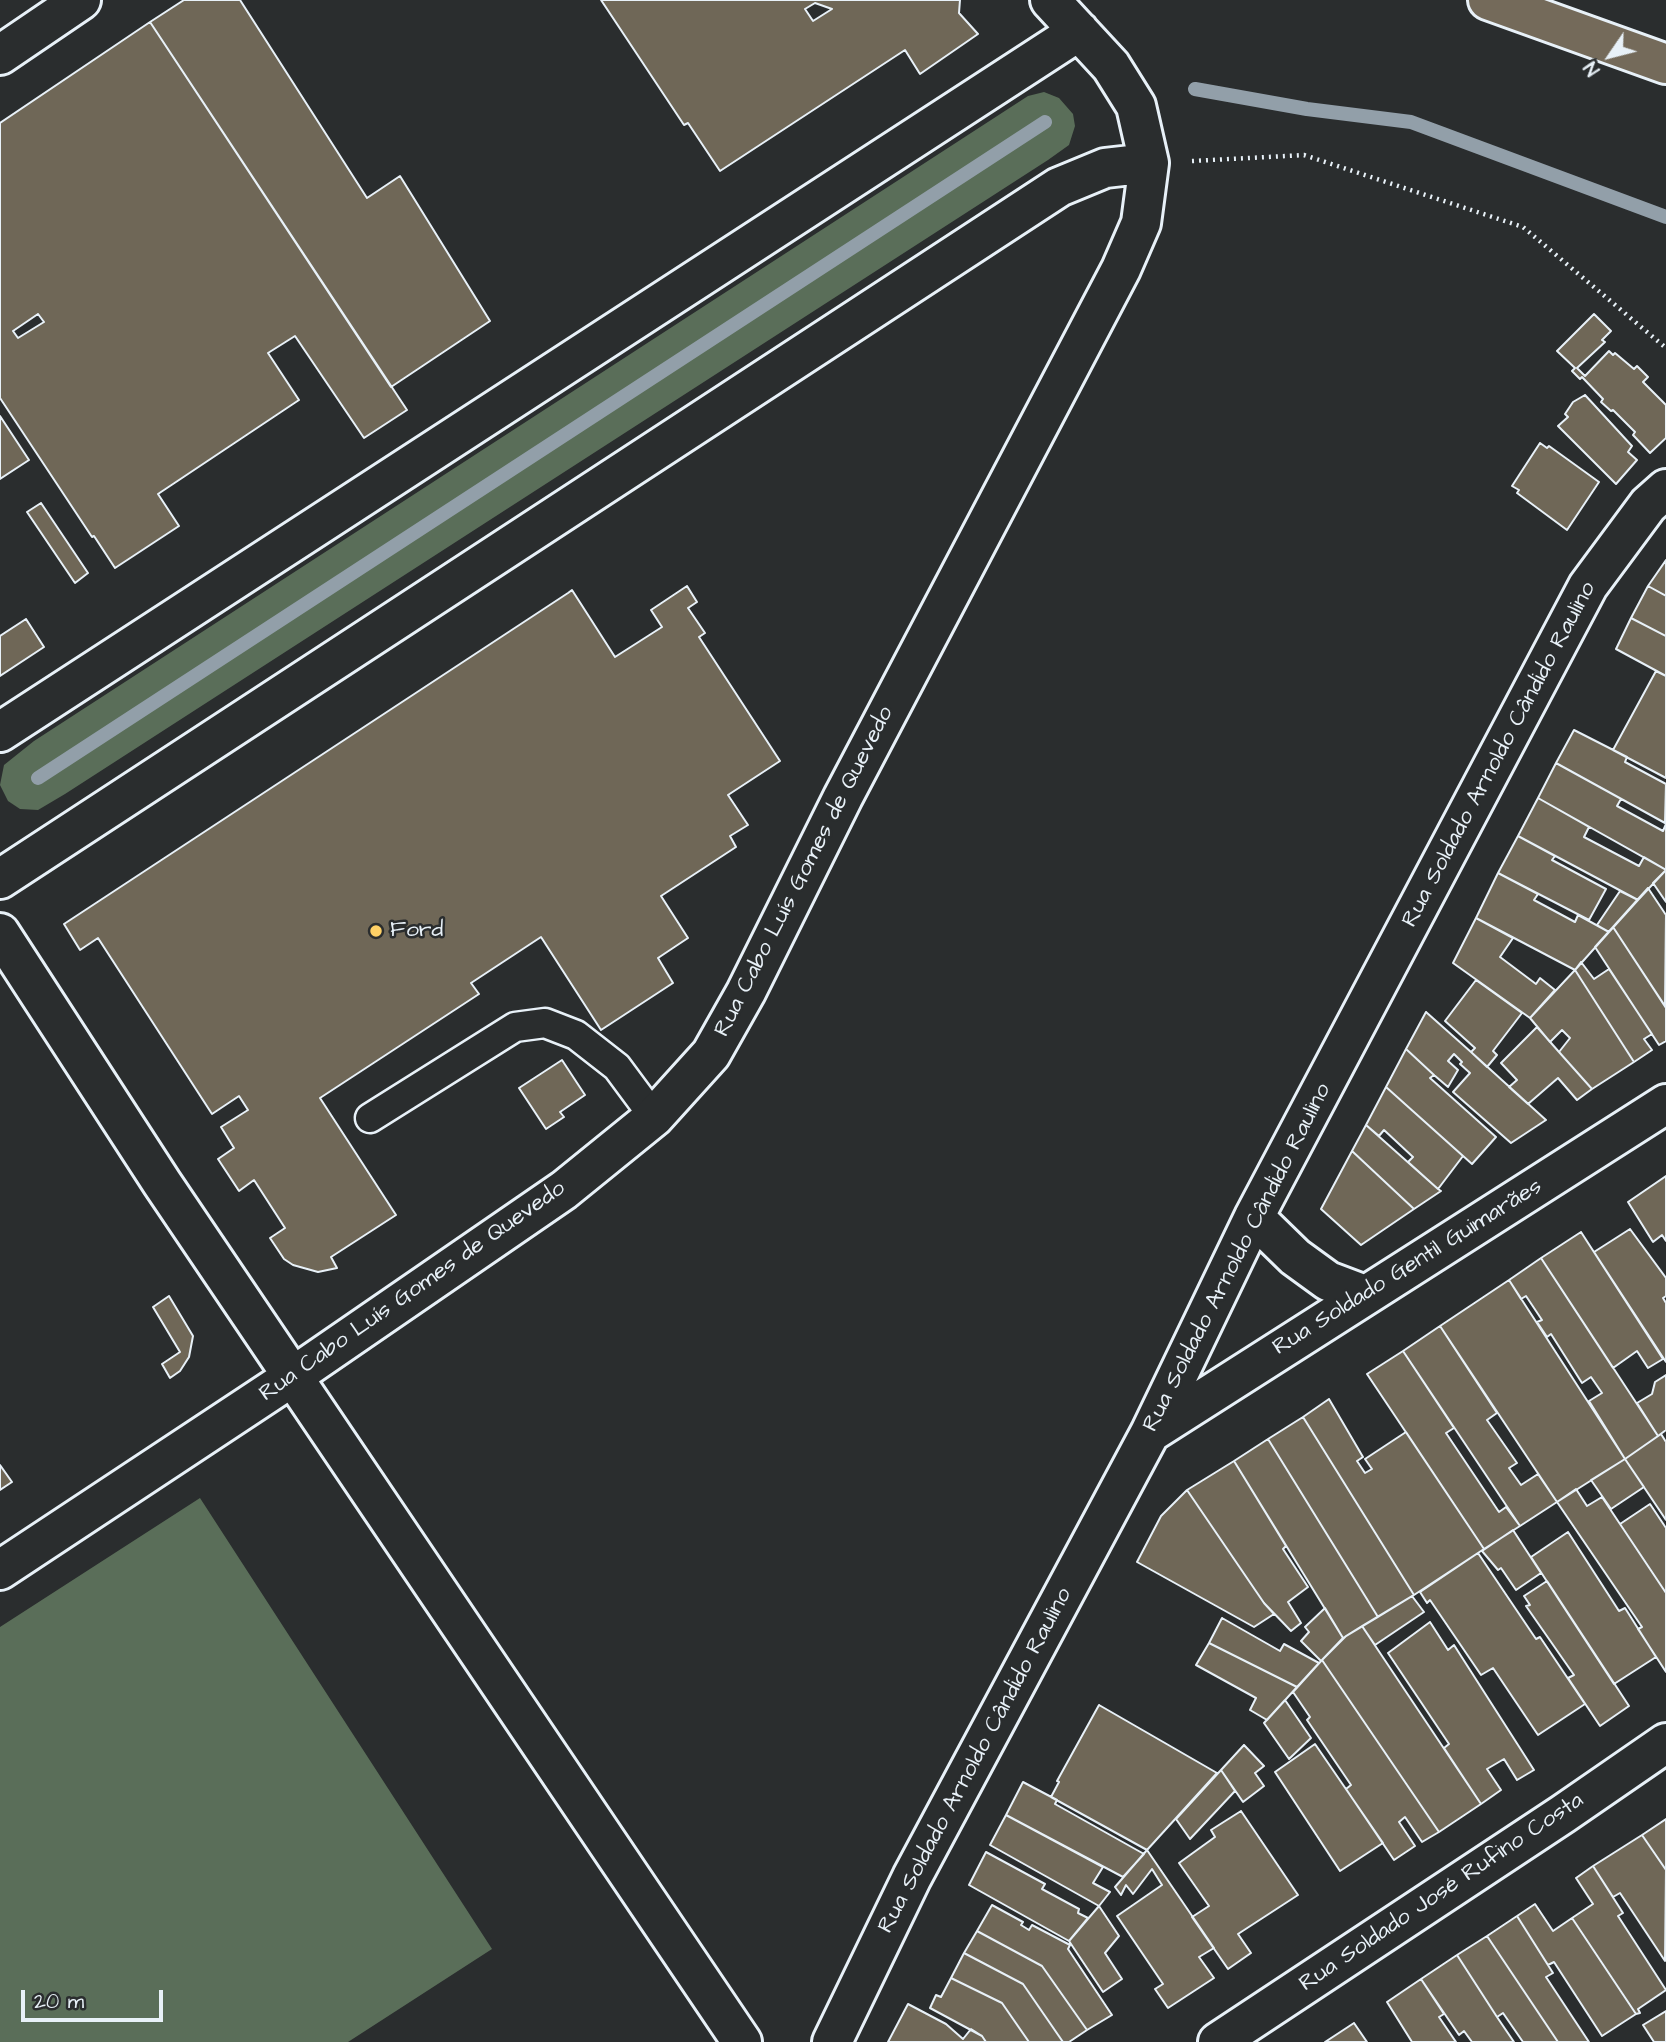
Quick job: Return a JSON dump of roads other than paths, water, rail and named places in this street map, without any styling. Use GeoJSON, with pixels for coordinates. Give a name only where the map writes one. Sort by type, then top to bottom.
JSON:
{"type":"FeatureCollection","features":[{"type":"Feature","properties":{"kind":"highway"},"geometry":{"type":"LineString","coordinates":[[1488,0],[1666,64]]}},
{"type":"Feature","properties":{"kind":"street"},"geometry":{"type":"LineString","coordinates":[[0,55],[81,0]]}},
{"type":"Feature","properties":{"kind":"street"},"geometry":{"type":"LineString","coordinates":[[0,879],[1059,187],[1105,168],[1149,163],[1136,106],[1111,66],[1050,0]]}},
{"type":"Feature","properties":{"kind":"street"},"geometry":{"type":"LineString","coordinates":[[0,732],[1080,31]]}},
{"type":"Feature","properties":{"kind":"street","name":"Rua Cabo Luís Gomes de Quevedo"},"geometry":{"type":"LineString","coordinates":[[0,1570],[292,1377],[564,1189],[654,1116],[710,1054],[746,992],[843,797],[1121,269],[1141,223],[1149,163]]}},
{"type":"Feature","properties":{"kind":"street","name":"Rua Soldado Arnoldo Cândido Raulino"},"geometry":{"type":"LineString","coordinates":[[832,2042],[912,1877],[1150,1433],[1255,1217],[1588,586],[1648,505],[1666,489]]}},
{"type":"Feature","properties":{"kind":"street"},"geometry":{"type":"LineString","coordinates":[[0,933],[162,1184],[742,2042]]}},
{"type":"Feature","properties":{"kind":"street","name":"Rua Soldado Gentil Guimarães"},"geometry":{"type":"LineString","coordinates":[[1150,1433],[1666,1104]]}},
{"type":"Feature","properties":{"kind":"street"},"geometry":{"type":"LineString","coordinates":[[1255,1217],[1295,1256],[1328,1281],[1365,1296]]}},
{"type":"Feature","properties":{"kind":"street","name":"Rua Soldado José Rufino Costa"},"geometry":{"type":"LineString","coordinates":[[1218,2042],[1666,1743]]}},
{"type":"Feature","properties":{"kind":"lane"},"geometry":{"type":"LineString","coordinates":[[370,1118],[515,1027],[545,1023],[576,1035],[618,1067],[654,1116]]}},
{"type":"Feature","properties":{"kind":"waterway"},"geometry":{"type":"LineString","coordinates":[[1195,89],[1307,109],[1411,122],[1666,217]]}},
{"type":"Feature","properties":{"kind":"waterway"},"geometry":{"type":"LineString","coordinates":[[38,778],[1045,122]]}},
{"type":"Feature","properties":{"kind":"place","name":"Ford"},"geometry":{"type":"Point","coordinates":[376,931]}}]}
